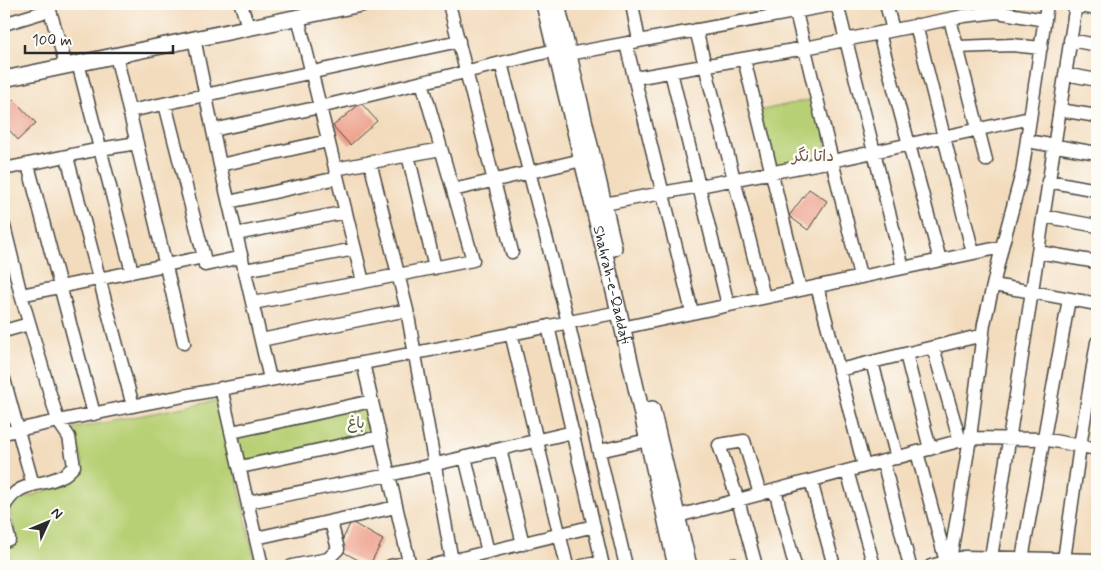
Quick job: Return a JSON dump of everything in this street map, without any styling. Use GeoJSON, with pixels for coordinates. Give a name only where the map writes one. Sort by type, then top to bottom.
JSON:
{"type":"FeatureCollection","features":[{"type":"Feature","properties":{"kind":"main road"},"geometry":{"type":"LineString","coordinates":[[4,79],[359,4]]}},
{"type":"Feature","properties":{"kind":"main road","name":"Shahrah-e-Qaddafi"},"geometry":{"type":"LineString","coordinates":[[544,4],[562,52],[604,204],[689,566]]}},
{"type":"Feature","properties":{"kind":"main road","name":"Shahrah-e-Qaddafi"},"geometry":{"type":"LineString","coordinates":[[557,4],[562,52],[582,160],[619,312],[676,566]]}},
{"type":"Feature","properties":{"kind":"street"},"geometry":{"type":"LineString","coordinates":[[241,4],[248,27]]}},
{"type":"Feature","properties":{"kind":"street"},"geometry":{"type":"LineString","coordinates":[[449,4],[512,252]]}},
{"type":"Feature","properties":{"kind":"street"},"geometry":{"type":"LineString","coordinates":[[632,4],[639,41]]}},
{"type":"Feature","properties":{"kind":"street"},"geometry":{"type":"LineString","coordinates":[[213,130],[320,107],[501,63],[562,52],[626,44],[795,8],[837,4],[903,268]]}},
{"type":"Feature","properties":{"kind":"street"},"geometry":{"type":"LineString","coordinates":[[886,4],[893,30]]}},
{"type":"Feature","properties":{"kind":"street"},"geometry":{"type":"LineString","coordinates":[[948,563],[965,440],[983,336],[1002,247],[1022,173],[1047,4]]}},
{"type":"Feature","properties":{"kind":"street"},"geometry":{"type":"LineString","coordinates":[[991,558],[1076,4],[1097,9]]}},
{"type":"Feature","properties":{"kind":"street"},"geometry":{"type":"LineString","coordinates":[[4,24],[49,7],[72,64],[100,149],[132,272]]}},
{"type":"Feature","properties":{"kind":"street"},"geometry":{"type":"LineString","coordinates":[[795,8],[860,276]]}},
{"type":"Feature","properties":{"kind":"street"},"geometry":{"type":"LineString","coordinates":[[635,78],[805,48],[950,19],[998,12],[1045,20]]}},
{"type":"Feature","properties":{"kind":"street"},"geometry":{"type":"LineString","coordinates":[[298,17],[363,282]]}},
{"type":"Feature","properties":{"kind":"street"},"geometry":{"type":"LineString","coordinates":[[950,19],[986,160]]}},
{"type":"Feature","properties":{"kind":"street"},"geometry":{"type":"LineString","coordinates":[[916,26],[973,253]]}},
{"type":"Feature","properties":{"kind":"street"},"geometry":{"type":"LineString","coordinates":[[696,30],[764,297]]}},
{"type":"Feature","properties":{"kind":"street"},"geometry":{"type":"LineString","coordinates":[[879,33],[940,260]]}},
{"type":"Feature","properties":{"kind":"street"},"geometry":{"type":"LineString","coordinates":[[194,38],[220,165],[270,379]]}},
{"type":"Feature","properties":{"kind":"street"},"geometry":{"type":"LineString","coordinates":[[1070,40],[1097,45]]}},
{"type":"Feature","properties":{"kind":"street"},"geometry":{"type":"LineString","coordinates":[[130,111],[459,41]]}},
{"type":"Feature","properties":{"kind":"street"},"geometry":{"type":"LineString","coordinates":[[626,44],[692,312]]}},
{"type":"Feature","properties":{"kind":"street"},"geometry":{"type":"LineString","coordinates":[[957,47],[1012,45],[1041,48]]}},
{"type":"Feature","properties":{"kind":"street"},"geometry":{"type":"LineString","coordinates":[[116,55],[167,264],[184,343]]}},
{"type":"Feature","properties":{"kind":"street"},"geometry":{"type":"LineString","coordinates":[[744,59],[800,289]]}},
{"type":"Feature","properties":{"kind":"street"},"geometry":{"type":"LineString","coordinates":[[501,63],[568,322],[626,566]]}},
{"type":"Feature","properties":{"kind":"street"},"geometry":{"type":"LineString","coordinates":[[671,72],[728,305]]}},
{"type":"Feature","properties":{"kind":"street"},"geometry":{"type":"LineString","coordinates":[[1065,74],[1097,80]]}},
{"type":"Feature","properties":{"kind":"street"},"geometry":{"type":"LineString","coordinates":[[252,303],[473,260],[422,82]]}},
{"type":"Feature","properties":{"kind":"street"},"geometry":{"type":"LineString","coordinates":[[165,104],[205,265],[242,257]]}},
{"type":"Feature","properties":{"kind":"street"},"geometry":{"type":"LineString","coordinates":[[1060,110],[1097,116]]}},
{"type":"Feature","properties":{"kind":"street"},"geometry":{"type":"LineString","coordinates":[[604,204],[832,161],[1030,118]]}},
{"type":"Feature","properties":{"kind":"street"},"geometry":{"type":"LineString","coordinates":[[220,165],[328,141]]}},
{"type":"Feature","properties":{"kind":"street"},"geometry":{"type":"LineString","coordinates":[[1027,141],[1097,153]]}},
{"type":"Feature","properties":{"kind":"street"},"geometry":{"type":"LineString","coordinates":[[4,170],[137,143]]}},
{"type":"Feature","properties":{"kind":"street"},"geometry":{"type":"LineString","coordinates":[[229,202],[336,174],[370,162],[441,149]]}},
{"type":"Feature","properties":{"kind":"street"},"geometry":{"type":"LineString","coordinates":[[408,155],[435,268]]}},
{"type":"Feature","properties":{"kind":"street"},"geometry":{"type":"LineString","coordinates":[[67,157],[133,406]]}},
{"type":"Feature","properties":{"kind":"street"},"geometry":{"type":"LineString","coordinates":[[453,190],[582,160]]}},
{"type":"Feature","properties":{"kind":"street"},"geometry":{"type":"LineString","coordinates":[[370,162],[407,310],[452,561]]}},
{"type":"Feature","properties":{"kind":"street"},"geometry":{"type":"LineString","coordinates":[[28,165],[94,414]]}},
{"type":"Feature","properties":{"kind":"street"},"geometry":{"type":"LineString","coordinates":[[1048,181],[1097,190]]}},
{"type":"Feature","properties":{"kind":"street"},"geometry":{"type":"LineString","coordinates":[[236,234],[346,212]]}},
{"type":"Feature","properties":{"kind":"street"},"geometry":{"type":"LineString","coordinates":[[1043,216],[1097,226]]}},
{"type":"Feature","properties":{"kind":"street"},"geometry":{"type":"LineString","coordinates":[[4,232],[58,421],[69,437],[74,466],[63,476],[20,489],[8,499],[4,507]]}},
{"type":"Feature","properties":{"kind":"street"},"geometry":{"type":"LineString","coordinates":[[632,326],[1002,247]]}},
{"type":"Feature","properties":{"kind":"street"},"geometry":{"type":"LineString","coordinates":[[245,270],[355,249]]}},
{"type":"Feature","properties":{"kind":"street"},"geometry":{"type":"LineString","coordinates":[[1038,252],[1097,262]]}},
{"type":"Feature","properties":{"kind":"street"},"geometry":{"type":"LineString","coordinates":[[21,295],[204,257]]}},
{"type":"Feature","properties":{"kind":"street"},"geometry":{"type":"LineString","coordinates":[[994,284],[1097,304]]}},
{"type":"Feature","properties":{"kind":"street"},"geometry":{"type":"LineString","coordinates":[[817,286],[864,466]]}},
{"type":"Feature","properties":{"kind":"street"},"geometry":{"type":"LineString","coordinates":[[1023,562],[1069,299]]}},
{"type":"Feature","properties":{"kind":"street"},"geometry":{"type":"LineString","coordinates":[[261,340],[407,310]]}},
{"type":"Feature","properties":{"kind":"street"},"geometry":{"type":"LineString","coordinates":[[4,433],[222,388],[363,363],[619,312]]}},
{"type":"Feature","properties":{"kind":"street"},"geometry":{"type":"LineString","coordinates":[[4,331],[29,324]]}},
{"type":"Feature","properties":{"kind":"street"},"geometry":{"type":"LineString","coordinates":[[548,326],[603,564],[582,566]]}},
{"type":"Feature","properties":{"kind":"street"},"geometry":{"type":"LineString","coordinates":[[511,334],[567,566]]}},
{"type":"Feature","properties":{"kind":"street"},"geometry":{"type":"LineString","coordinates":[[839,370],[983,336]]}},
{"type":"Feature","properties":{"kind":"street"},"geometry":{"type":"LineString","coordinates":[[1058,562],[1097,342]]}},
{"type":"Feature","properties":{"kind":"street"},"geometry":{"type":"LineString","coordinates":[[933,347],[965,440]]}},
{"type":"Feature","properties":{"kind":"street"},"geometry":{"type":"LineString","coordinates":[[906,354],[930,449]]}},
{"type":"Feature","properties":{"kind":"street"},"geometry":{"type":"LineString","coordinates":[[872,362],[897,458]]}},
{"type":"Feature","properties":{"kind":"street"},"geometry":{"type":"LineString","coordinates":[[363,363],[410,564],[390,566]]}},
{"type":"Feature","properties":{"kind":"street"},"geometry":{"type":"LineString","coordinates":[[4,380],[33,485]]}},
{"type":"Feature","properties":{"kind":"street"},"geometry":{"type":"LineString","coordinates":[[222,388],[262,566]]}},
{"type":"Feature","properties":{"kind":"street"},"geometry":{"type":"LineString","coordinates":[[232,432],[372,401]]}},
{"type":"Feature","properties":{"kind":"street"},"geometry":{"type":"LineString","coordinates":[[248,502],[389,475],[572,432]]}},
{"type":"Feature","properties":{"kind":"street"},"geometry":{"type":"LineString","coordinates":[[240,466],[380,437]]}},
{"type":"Feature","properties":{"kind":"street"},"geometry":{"type":"LineString","coordinates":[[678,516],[965,440],[1043,439],[1097,449]]}},
{"type":"Feature","properties":{"kind":"street"},"geometry":{"type":"LineString","coordinates":[[599,452],[648,440]]}},
{"type":"Feature","properties":{"kind":"street"},"geometry":{"type":"LineString","coordinates":[[756,566],[738,500],[719,445],[744,441],[760,494]]}},
{"type":"Feature","properties":{"kind":"street"},"geometry":{"type":"LineString","coordinates":[[500,449],[523,544]]}},
{"type":"Feature","properties":{"kind":"street"},"geometry":{"type":"LineString","coordinates":[[917,452],[948,563]]}},
{"type":"Feature","properties":{"kind":"street"},"geometry":{"type":"LineString","coordinates":[[465,457],[488,552]]}},
{"type":"Feature","properties":{"kind":"street"},"geometry":{"type":"LineString","coordinates":[[883,461],[910,566]]}},
{"type":"Feature","properties":{"kind":"street"},"geometry":{"type":"LineString","coordinates":[[847,471],[874,566]]}},
{"type":"Feature","properties":{"kind":"street"},"geometry":{"type":"LineString","coordinates":[[811,481],[834,566]]}},
{"type":"Feature","properties":{"kind":"street"},"geometry":{"type":"LineString","coordinates":[[775,490],[795,566]]}},
{"type":"Feature","properties":{"kind":"street"},"geometry":{"type":"LineString","coordinates":[[256,538],[396,507]]}},
{"type":"Feature","properties":{"kind":"street"},"geometry":{"type":"LineString","coordinates":[[4,519],[9,539],[4,541]]}},
{"type":"Feature","properties":{"kind":"street"},"geometry":{"type":"LineString","coordinates":[[292,566],[328,559],[338,549],[331,522]]}},
{"type":"Feature","properties":{"kind":"street"},"geometry":{"type":"LineString","coordinates":[[430,566],[594,526]]}},
{"type":"Feature","properties":{"kind":"street"},"geometry":{"type":"LineString","coordinates":[[930,566],[948,563],[964,557],[1023,562],[1094,562]]}},
{"type":"Feature","properties":{"kind":"green space"},"geometry":{"type":"Polygon","coordinates":[[[817,98],[832,161],[772,172],[758,111],[817,98]]]}},
{"type":"Feature","properties":{"kind":"green space"},"geometry":{"type":"Polygon","coordinates":[[[220,400],[256,566],[12,566],[7,545],[17,542],[9,508],[15,501],[75,481],[83,463],[72,429],[220,400]]]}},
{"type":"Feature","properties":{"kind":"green space","name":"باغ"},"geometry":{"type":"Polygon","coordinates":[[[372,401],[380,437],[240,467],[232,432],[372,401]]]}},
{"type":"Feature","properties":{"kind":"building"},"geometry":{"type":"Polygon","coordinates":[[[13,99],[36,123],[18,140],[4,124],[4,107],[13,99]]]}},
{"type":"Feature","properties":{"kind":"building"},"geometry":{"type":"Polygon","coordinates":[[[361,103],[377,121],[350,145],[333,126],[361,103]]]}},
{"type":"Feature","properties":{"kind":"building"},"geometry":{"type":"Polygon","coordinates":[[[809,189],[827,201],[808,230],[789,216],[809,189]]]}},
{"type":"Feature","properties":{"kind":"building"},"geometry":{"type":"Polygon","coordinates":[[[351,522],[383,540],[369,566],[338,549],[351,522]]]}},
{"type":"Feature","properties":{"kind":"district","name":"داتا نگر"},"geometry":{"type":"Point","coordinates":[813,155]}}]}
